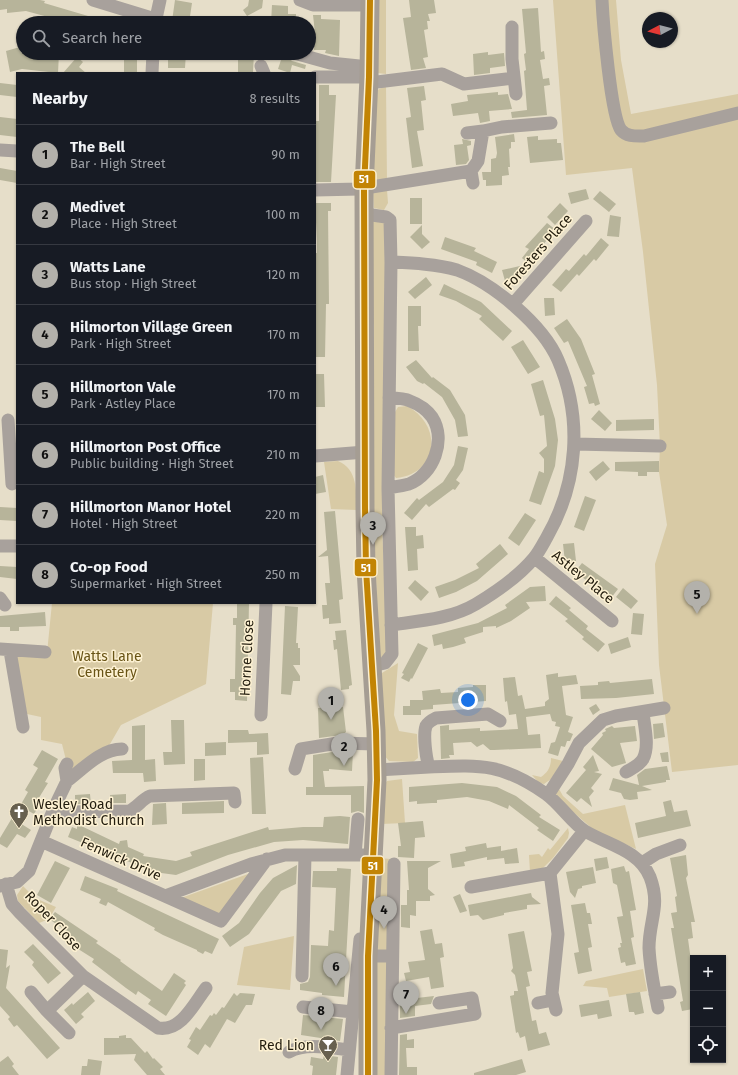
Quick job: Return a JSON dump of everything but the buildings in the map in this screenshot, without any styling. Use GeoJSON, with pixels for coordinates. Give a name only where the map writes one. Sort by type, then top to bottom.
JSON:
{"type":"FeatureCollection","features":[{"type":"Feature","properties":{"kind":"highway"},"geometry":{"type":"LineString","coordinates":[[368,1075],[360,1030],[368,956],[375,855],[377,770],[366,569],[364,188],[369,76],[370,3]]}},
{"type":"Feature","properties":{"kind":"street"},"geometry":{"type":"LineString","coordinates":[[93,0],[140,16]]}},
{"type":"Feature","properties":{"kind":"street"},"geometry":{"type":"LineString","coordinates":[[156,16],[160,0]]}},
{"type":"Feature","properties":{"kind":"street"},"geometry":{"type":"LineString","coordinates":[[300,0],[313,5],[370,3]]}},
{"type":"Feature","properties":{"kind":"street"},"geometry":{"type":"LineString","coordinates":[[602,0],[603,30],[611,83],[617,118],[622,130],[631,136],[644,136],[736,116]]}},
{"type":"Feature","properties":{"kind":"street"},"geometry":{"type":"LineString","coordinates":[[512,27],[512,59],[516,94]]}},
{"type":"Feature","properties":{"kind":"street"},"geometry":{"type":"LineString","coordinates":[[316,59],[369,76]]}},
{"type":"Feature","properties":{"kind":"street"},"geometry":{"type":"LineString","coordinates":[[152,72],[153,60]]}},
{"type":"Feature","properties":{"kind":"street"},"geometry":{"type":"LineString","coordinates":[[316,77],[442,74],[464,84],[514,78]]}},
{"type":"Feature","properties":{"kind":"street"},"geometry":{"type":"LineString","coordinates":[[467,133],[502,127],[551,123]]}},
{"type":"Feature","properties":{"kind":"street"},"geometry":{"type":"LineString","coordinates":[[316,190],[364,188],[472,177],[478,161],[483,131]]}},
{"type":"Feature","properties":{"kind":"street"},"geometry":{"type":"LineString","coordinates":[[0,150],[16,151]]}},
{"type":"Feature","properties":{"kind":"street"},"geometry":{"type":"LineString","coordinates":[[365,214],[386,216],[390,220],[391,262],[388,488],[392,654],[385,663],[372,666]]}},
{"type":"Feature","properties":{"kind":"street","name":"Foresters Place"},"geometry":{"type":"LineString","coordinates":[[513,304],[586,221]]}},
{"type":"Feature","properties":{"kind":"street"},"geometry":{"type":"LineString","coordinates":[[391,262],[412,263],[456,270],[484,283],[513,304],[534,324],[558,360],[570,395],[575,444],[571,478],[559,517],[534,558],[511,580],[474,605],[442,617],[391,625]]}},
{"type":"Feature","properties":{"kind":"street"},"geometry":{"type":"LineString","coordinates":[[388,488],[409,484],[421,477],[427,471],[437,454],[438,443],[438,434],[432,418],[421,407],[408,400],[389,398]]}},
{"type":"Feature","properties":{"kind":"street"},"geometry":{"type":"LineString","coordinates":[[8,420],[10,484]]}},
{"type":"Feature","properties":{"kind":"street"},"geometry":{"type":"LineString","coordinates":[[575,444],[660,446]]}},
{"type":"Feature","properties":{"kind":"street"},"geometry":{"type":"LineString","coordinates":[[316,456],[365,452]]}},
{"type":"Feature","properties":{"kind":"street"},"geometry":{"type":"LineString","coordinates":[[0,546],[16,546]]}},
{"type":"Feature","properties":{"kind":"street","name":"Astley Place"},"geometry":{"type":"LineString","coordinates":[[534,558],[612,621]]}},
{"type":"Feature","properties":{"kind":"street","name":"Horne Close"},"geometry":{"type":"LineString","coordinates":[[261,715],[266,604]]}},
{"type":"Feature","properties":{"kind":"street"},"geometry":{"type":"LineString","coordinates":[[23,727],[5,650],[45,652]]}},
{"type":"Feature","properties":{"kind":"street"},"geometry":{"type":"LineString","coordinates":[[548,795],[568,764],[579,743],[603,720],[616,716],[664,708]]}},
{"type":"Feature","properties":{"kind":"street"},"geometry":{"type":"LineString","coordinates":[[429,767],[426,758],[427,724],[436,718],[490,709],[500,721]]}},
{"type":"Feature","properties":{"kind":"street"},"geometry":{"type":"LineString","coordinates":[[626,772],[648,760],[643,712]]}},
{"type":"Feature","properties":{"kind":"street"},"geometry":{"type":"LineString","coordinates":[[295,768],[301,749],[338,743],[376,744]]}},
{"type":"Feature","properties":{"kind":"street"},"geometry":{"type":"LineString","coordinates":[[3,885],[16,882],[29,871],[55,806],[67,781],[103,754],[112,749],[122,749]]}},
{"type":"Feature","properties":{"kind":"street"},"geometry":{"type":"LineString","coordinates":[[67,764],[65,768],[67,781]]}},
{"type":"Feature","properties":{"kind":"street"},"geometry":{"type":"LineString","coordinates":[[377,770],[465,765],[487,767],[522,778],[548,795],[584,831],[626,851],[642,863],[649,876],[656,903],[650,930],[649,949],[658,1008]]}},
{"type":"Feature","properties":{"kind":"street"},"geometry":{"type":"LineString","coordinates":[[55,806],[68,812],[129,811],[134,809],[145,798],[150,796],[234,793],[235,802]]}},
{"type":"Feature","properties":{"kind":"street"},"geometry":{"type":"LineString","coordinates":[[355,855],[358,819]]}},
{"type":"Feature","properties":{"kind":"street"},"geometry":{"type":"LineString","coordinates":[[471,887],[484,879],[550,873],[584,831]]}},
{"type":"Feature","properties":{"kind":"street","name":"Fenwick Drive"},"geometry":{"type":"LineString","coordinates":[[41,841],[221,921],[267,859]]}},
{"type":"Feature","properties":{"kind":"street"},"geometry":{"type":"LineString","coordinates":[[642,863],[656,854],[680,845]]}},
{"type":"Feature","properties":{"kind":"street","name":"Fenwick Drive"},"geometry":{"type":"LineString","coordinates":[[165,896],[267,859],[284,855],[375,855]]}},
{"type":"Feature","properties":{"kind":"street"},"geometry":{"type":"LineString","coordinates":[[302,976],[305,855]]}},
{"type":"Feature","properties":{"kind":"street"},"geometry":{"type":"LineString","coordinates":[[391,1075],[392,956],[389,897],[394,864]]}},
{"type":"Feature","properties":{"kind":"street"},"geometry":{"type":"LineString","coordinates":[[538,1003],[555,1005],[552,993],[558,934],[550,873]]}},
{"type":"Feature","properties":{"kind":"street","name":"Roper Close"},"geometry":{"type":"LineString","coordinates":[[3,885],[12,904],[83,976],[158,1028],[164,1029],[173,1027],[180,1023],[206,988]]}},
{"type":"Feature","properties":{"kind":"street"},"geometry":{"type":"LineString","coordinates":[[360,1030],[353,1012],[361,931],[370,922]]}},
{"type":"Feature","properties":{"kind":"street"},"geometry":{"type":"LineString","coordinates":[[368,956],[392,956]]}},
{"type":"Feature","properties":{"kind":"street"},"geometry":{"type":"LineString","coordinates":[[47,1011],[83,976]]}},
{"type":"Feature","properties":{"kind":"street"},"geometry":{"type":"LineString","coordinates":[[31,992],[69,1033]]}},
{"type":"Feature","properties":{"kind":"street"},"geometry":{"type":"LineString","coordinates":[[655,994],[670,992]]}},
{"type":"Feature","properties":{"kind":"street"},"geometry":{"type":"LineString","coordinates":[[360,1030],[391,1029],[475,1014],[472,998],[439,1003]]}},
{"type":"Feature","properties":{"kind":"street"},"geometry":{"type":"LineString","coordinates":[[303,1007],[353,1012]]}},
{"type":"Feature","properties":{"kind":"street"},"geometry":{"type":"LineString","coordinates":[[347,1075],[349,1050],[360,1030]]}},
{"type":"Feature","properties":{"kind":"street"},"geometry":{"type":"LineString","coordinates":[[289,1052],[295,1048],[317,1047],[349,1050]]}},
{"type":"Feature","properties":{"kind":"green space"},"geometry":{"type":"Polygon","coordinates":[[[377,0],[386,0],[386,74],[378,73],[377,0]]]}},
{"type":"Feature","properties":{"kind":"green space"},"geometry":{"type":"Polygon","coordinates":[[[553,0],[616,0],[621,60],[631,114],[738,94],[738,765],[672,772],[659,665],[655,564],[667,525],[659,472],[660,446],[657,385],[643,252],[632,168],[566,175],[553,0]]]}},
{"type":"Feature","properties":{"kind":"green space"},"geometry":{"type":"Polygon","coordinates":[[[386,86],[387,182],[373,183],[375,91],[386,86]]]}},
{"type":"Feature","properties":{"kind":"green space"},"geometry":{"type":"Polygon","coordinates":[[[387,190],[388,203],[384,210],[374,208],[373,192],[387,190]]]}},
{"type":"Feature","properties":{"kind":"green space"},"geometry":{"type":"Polygon","coordinates":[[[375,219],[384,221],[386,229],[382,527],[388,654],[383,657],[379,657],[370,422],[374,359],[374,326],[371,316],[371,224],[375,219]]]}},
{"type":"Feature","properties":{"kind":"green space"},"geometry":{"type":"Polygon","coordinates":[[[407,406],[419,414],[427,425],[431,436],[431,448],[428,458],[421,468],[410,475],[396,478],[393,474],[395,412],[398,407],[407,406]]]}},
{"type":"Feature","properties":{"kind":"green space"},"geometry":{"type":"Polygon","coordinates":[[[338,461],[345,465],[353,475],[356,489],[357,510],[331,509],[324,462],[338,461]]]}},
{"type":"Feature","properties":{"kind":"green space","name":"Watts Lane Cemetery"},"geometry":{"type":"Polygon","coordinates":[[[52,604],[213,604],[206,684],[121,725],[110,744],[72,773],[67,764],[62,744],[41,740],[41,717],[27,714],[15,654],[47,653],[52,604]]]}},
{"type":"Feature","properties":{"kind":"green space"},"geometry":{"type":"Polygon","coordinates":[[[398,663],[394,715],[399,731],[417,734],[418,758],[413,762],[389,761],[384,755],[381,678],[382,673],[398,663]]]}},
{"type":"Feature","properties":{"kind":"green space"},"geometry":{"type":"Polygon","coordinates":[[[551,758],[563,761],[551,779],[544,784],[539,783],[532,775],[541,777],[550,767],[551,758]]]}},
{"type":"Feature","properties":{"kind":"green space"},"geometry":{"type":"Polygon","coordinates":[[[402,779],[405,823],[381,824],[383,787],[387,781],[402,779]]]}},
{"type":"Feature","properties":{"kind":"green space"},"geometry":{"type":"Polygon","coordinates":[[[559,789],[563,796],[583,814],[625,805],[636,849],[595,831],[557,798],[555,793],[559,789]]]}},
{"type":"Feature","properties":{"kind":"green space"},"geometry":{"type":"Polygon","coordinates":[[[568,828],[568,838],[553,858],[542,869],[530,872],[529,855],[539,854],[542,857],[548,848],[550,850],[568,828]]]}},
{"type":"Feature","properties":{"kind":"green space"},"geometry":{"type":"Polygon","coordinates":[[[379,858],[391,859],[389,1075],[375,1075],[379,858]]]}},
{"type":"Feature","properties":{"kind":"green space"},"geometry":{"type":"Polygon","coordinates":[[[248,874],[249,875],[220,915],[178,899],[248,874]]]}},
{"type":"Feature","properties":{"kind":"green space"},"geometry":{"type":"Polygon","coordinates":[[[23,886],[35,898],[56,907],[49,919],[39,923],[18,901],[17,895],[23,886]]]}},
{"type":"Feature","properties":{"kind":"green space"},"geometry":{"type":"Polygon","coordinates":[[[294,936],[290,990],[237,985],[244,947],[294,936]]]}},
{"type":"Feature","properties":{"kind":"green space"},"geometry":{"type":"Polygon","coordinates":[[[643,969],[647,991],[609,997],[607,988],[583,986],[586,981],[643,969]]]}},
{"type":"Feature","properties":{"kind":"transit line","name":"51"},"geometry":{"type":"LineString","coordinates":[[368,1075],[368,956],[377,780],[376,731],[366,569],[365,508],[364,189],[369,77],[370,0]]}},
{"type":"Feature","properties":{"kind":"place","name":"Watts Lane"},"geometry":{"type":"Point","coordinates":[373,545]}},
{"type":"Feature","properties":{"kind":"place","name":"Hillmorton Vale"},"geometry":{"type":"Point","coordinates":[697,614]}},
{"type":"Feature","properties":{"kind":"place","name":"The Bell"},"geometry":{"type":"Point","coordinates":[331,720]}},
{"type":"Feature","properties":{"kind":"place","name":"Medivet"},"geometry":{"type":"Point","coordinates":[344,766]}},
{"type":"Feature","properties":{"kind":"place","name":"Wesley Road Methodist Church"},"geometry":{"type":"Point","coordinates":[19,829]}},
{"type":"Feature","properties":{"kind":"place","name":"Hilmorton Village Green"},"geometry":{"type":"Point","coordinates":[384,929]}},
{"type":"Feature","properties":{"kind":"place","name":"Hillmorton Post Office"},"geometry":{"type":"Point","coordinates":[336,986]}},
{"type":"Feature","properties":{"kind":"place","name":"Hillmorton Manor Hotel"},"geometry":{"type":"Point","coordinates":[406,1014]}},
{"type":"Feature","properties":{"kind":"place","name":"Co-op Food"},"geometry":{"type":"Point","coordinates":[321,1030]}},
{"type":"Feature","properties":{"kind":"place","name":"Red Lion"},"geometry":{"type":"Point","coordinates":[328,1062]}}]}
